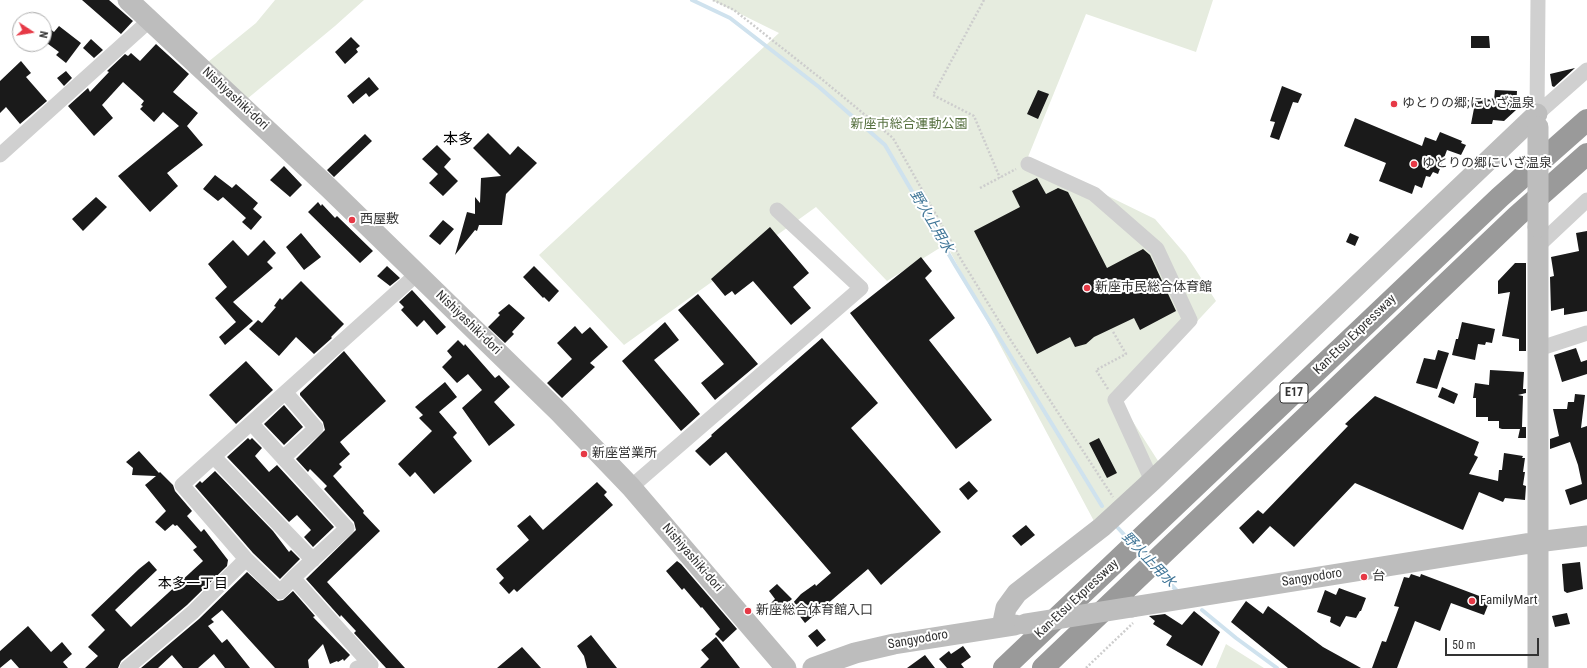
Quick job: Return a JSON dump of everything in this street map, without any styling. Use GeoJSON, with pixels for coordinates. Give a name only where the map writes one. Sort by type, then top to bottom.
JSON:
{"type":"FeatureCollection","features":[{"type":"Feature","properties":{"kind":"highway","name":"Kan-Etsu Expressway"},"geometry":{"type":"LineString","coordinates":[[1004,668],[1500,197],[1587,120]]}},
{"type":"Feature","properties":{"kind":"highway","name":"Kan-Etsu Expressway"},"geometry":{"type":"LineString","coordinates":[[1043,668],[1517,216],[1587,154]]}},
{"type":"Feature","properties":{"kind":"street","name":"Nishiyashiki-dori"},"geometry":{"type":"LineString","coordinates":[[128,0],[329,188],[559,412],[631,487],[786,668]]}},
{"type":"Feature","properties":{"kind":"street"},"geometry":{"type":"LineString","coordinates":[[1538,0],[1538,668]]}},
{"type":"Feature","properties":{"kind":"street"},"geometry":{"type":"LineString","coordinates":[[0,155],[150,20]]}},
{"type":"Feature","properties":{"kind":"street"},"geometry":{"type":"LineString","coordinates":[[1002,627],[1006,608],[1017,593],[1102,527],[1537,120],[1587,70]]}},
{"type":"Feature","properties":{"kind":"street"},"geometry":{"type":"LineString","coordinates":[[1028,164],[1094,194],[1157,249],[1190,320],[1115,400],[1152,481]]}},
{"type":"Feature","properties":{"kind":"street"},"geometry":{"type":"LineString","coordinates":[[1539,236],[1587,200]]}},
{"type":"Feature","properties":{"kind":"street"},"geometry":{"type":"LineString","coordinates":[[631,487],[861,288],[777,210]]}},
{"type":"Feature","properties":{"kind":"street"},"geometry":{"type":"LineString","coordinates":[[252,424],[347,528],[280,592],[246,559],[182,485],[252,424],[417,274]]}},
{"type":"Feature","properties":{"kind":"street"},"geometry":{"type":"LineString","coordinates":[[1538,349],[1587,333]]}},
{"type":"Feature","properties":{"kind":"street"},"geometry":{"type":"LineString","coordinates":[[283,458],[316,428],[286,393]]}},
{"type":"Feature","properties":{"kind":"street"},"geometry":{"type":"LineString","coordinates":[[214,457],[313,560]]}},
{"type":"Feature","properties":{"kind":"street","name":"Sangyodoro"},"geometry":{"type":"LineString","coordinates":[[813,668],[855,653],[894,644],[1137,607],[1537,542],[1587,536]]}},
{"type":"Feature","properties":{"kind":"street"},"geometry":{"type":"LineString","coordinates":[[127,668],[193,612],[246,559]]}},
{"type":"Feature","properties":{"kind":"street"},"geometry":{"type":"LineString","coordinates":[[294,578],[371,665],[357,668]]}},
{"type":"Feature","properties":{"kind":"path"},"geometry":{"type":"LineString","coordinates":[[713,0],[734,10],[824,80],[893,138],[962,261],[1010,339],[1121,509]]}},
{"type":"Feature","properties":{"kind":"path"},"geometry":{"type":"LineString","coordinates":[[984,0],[933,95],[974,116],[1000,178]]}},
{"type":"Feature","properties":{"kind":"path"},"geometry":{"type":"LineString","coordinates":[[980,188],[1028,164]]}},
{"type":"Feature","properties":{"kind":"path"},"geometry":{"type":"LineString","coordinates":[[1112,330],[1126,354],[1096,370],[1115,400]]}},
{"type":"Feature","properties":{"kind":"path"},"geometry":{"type":"LineString","coordinates":[[1086,668],[1132,625],[1137,607]]}},
{"type":"Feature","properties":{"kind":"green space"},"geometry":{"type":"Polygon","coordinates":[[[275,0],[364,0],[247,99],[208,62],[256,23],[275,0]]]}},
{"type":"Feature","properties":{"kind":"green space","name":"新座市総合運動公園"},"geometry":{"type":"Polygon","coordinates":[[[712,0],[1213,0],[1196,52],[1086,14],[1028,157],[1155,219],[1186,255],[1216,301],[1121,403],[1160,464],[1095,523],[946,244],[887,281],[816,207],[624,345],[539,255],[779,33],[712,0]]]}},
{"type":"Feature","properties":{"kind":"green space"},"geometry":{"type":"Polygon","coordinates":[[[1226,644],[1264,668],[1216,668],[1226,644]]]}},
{"type":"Feature","properties":{"kind":"building"},"geometry":{"type":"Polygon","coordinates":[[[82,0],[109,0],[133,21],[121,34],[82,0]]]}},
{"type":"Feature","properties":{"kind":"building"},"geometry":{"type":"Polygon","coordinates":[[[59,26],[81,43],[66,63],[56,55],[59,52],[52,47],[52,30],[54,32],[59,26]]]}},
{"type":"Feature","properties":{"kind":"building"},"geometry":{"type":"Polygon","coordinates":[[[1471,36],[1489,36],[1490,48],[1471,48],[1471,36]]]}},
{"type":"Feature","properties":{"kind":"building"},"geometry":{"type":"Polygon","coordinates":[[[351,37],[360,46],[356,49],[358,52],[345,64],[335,52],[351,37]]]}},
{"type":"Feature","properties":{"kind":"building"},"geometry":{"type":"Polygon","coordinates":[[[91,39],[103,50],[94,58],[83,48],[91,39]]]}},
{"type":"Feature","properties":{"kind":"building"},"geometry":{"type":"Polygon","coordinates":[[[156,44],[189,74],[173,92],[198,113],[187,126],[203,145],[167,173],[178,186],[150,212],[118,176],[179,126],[163,112],[154,122],[140,109],[143,106],[141,105],[144,101],[123,82],[102,105],[113,118],[94,136],[68,106],[88,88],[90,92],[109,72],[107,71],[125,54],[128,56],[131,53],[140,61],[156,44]]]}},
{"type":"Feature","properties":{"kind":"building"},"geometry":{"type":"Polygon","coordinates":[[[21,61],[31,73],[26,77],[47,101],[20,124],[6,107],[0,113],[0,81],[21,61]]]}},
{"type":"Feature","properties":{"kind":"building"},"geometry":{"type":"Polygon","coordinates":[[[1575,68],[1554,87],[1552,86],[1550,74],[1575,68]]]}},
{"type":"Feature","properties":{"kind":"building"},"geometry":{"type":"Polygon","coordinates":[[[66,71],[72,78],[64,86],[57,78],[66,71]]]}},
{"type":"Feature","properties":{"kind":"building"},"geometry":{"type":"Polygon","coordinates":[[[369,77],[379,89],[369,97],[366,93],[353,104],[347,96],[369,77]]]}},
{"type":"Feature","properties":{"kind":"building"},"geometry":{"type":"Polygon","coordinates":[[[1282,86],[1302,94],[1298,103],[1293,102],[1279,140],[1270,137],[1275,122],[1270,121],[1282,86]]]}},
{"type":"Feature","properties":{"kind":"building"},"geometry":{"type":"Polygon","coordinates":[[[1038,90],[1049,94],[1038,119],[1027,114],[1038,90]]]}},
{"type":"Feature","properties":{"kind":"building"},"geometry":{"type":"Polygon","coordinates":[[[1495,90],[1517,91],[1516,110],[1504,121],[1493,120],[1492,124],[1471,124],[1476,98],[1494,100],[1495,90]]]}},
{"type":"Feature","properties":{"kind":"building"},"geometry":{"type":"Polygon","coordinates":[[[1355,118],[1422,146],[1425,137],[1436,141],[1440,132],[1462,141],[1461,143],[1466,145],[1461,155],[1447,150],[1438,174],[1433,172],[1430,177],[1426,176],[1422,188],[1415,185],[1412,194],[1379,181],[1386,163],[1344,146],[1355,118]]]}},
{"type":"Feature","properties":{"kind":"building"},"geometry":{"type":"Polygon","coordinates":[[[488,133],[510,155],[518,146],[537,163],[506,194],[502,225],[479,225],[477,231],[475,230],[455,255],[467,212],[475,214],[475,197],[480,203],[481,178],[501,176],[473,148],[488,133]]]}},
{"type":"Feature","properties":{"kind":"building"},"geometry":{"type":"Polygon","coordinates":[[[365,134],[372,141],[334,177],[327,170],[365,134]]]}},
{"type":"Feature","properties":{"kind":"building"},"geometry":{"type":"Polygon","coordinates":[[[437,145],[451,159],[444,167],[458,181],[443,196],[429,183],[438,174],[422,159],[437,145]]]}},
{"type":"Feature","properties":{"kind":"building"},"geometry":{"type":"Polygon","coordinates":[[[284,166],[302,185],[290,197],[270,180],[284,166]]]}},
{"type":"Feature","properties":{"kind":"building"},"geometry":{"type":"Polygon","coordinates":[[[215,175],[232,188],[236,184],[258,203],[253,209],[262,217],[251,230],[242,222],[246,218],[223,197],[218,201],[203,189],[215,175]]]}},
{"type":"Feature","properties":{"kind":"building","name":"新座市民総合体育館"},"geometry":{"type":"Polygon","coordinates":[[[1037,178],[1046,194],[1058,188],[1068,192],[1107,268],[1143,249],[1150,255],[1176,311],[1140,330],[1134,318],[1094,337],[1086,344],[1075,347],[1070,337],[1037,354],[974,231],[1020,207],[1012,191],[1037,178]]]}},
{"type":"Feature","properties":{"kind":"building"},"geometry":{"type":"Polygon","coordinates":[[[96,197],[107,207],[83,231],[72,219],[96,197]]]}},
{"type":"Feature","properties":{"kind":"building"},"geometry":{"type":"Polygon","coordinates":[[[318,202],[321,206],[322,204],[335,218],[337,216],[373,251],[360,263],[308,212],[318,202]]]}},
{"type":"Feature","properties":{"kind":"building"},"geometry":{"type":"Polygon","coordinates":[[[443,220],[454,229],[440,245],[429,236],[443,220]]]}},
{"type":"Feature","properties":{"kind":"building"},"geometry":{"type":"Polygon","coordinates":[[[770,227],[809,273],[793,287],[811,308],[791,325],[753,281],[735,295],[732,291],[725,296],[711,279],[770,227]]]}},
{"type":"Feature","properties":{"kind":"building"},"geometry":{"type":"Polygon","coordinates":[[[1587,231],[1587,311],[1564,315],[1564,308],[1551,311],[1550,277],[1554,276],[1551,257],[1579,251],[1576,233],[1587,231]]]}},
{"type":"Feature","properties":{"kind":"building"},"geometry":{"type":"Polygon","coordinates":[[[301,233],[321,257],[304,270],[286,247],[301,233]]]}},
{"type":"Feature","properties":{"kind":"building"},"geometry":{"type":"Polygon","coordinates":[[[1350,233],[1359,237],[1355,246],[1346,242],[1350,233]]]}},
{"type":"Feature","properties":{"kind":"building"},"geometry":{"type":"Polygon","coordinates":[[[233,240],[248,256],[264,240],[276,253],[267,262],[273,268],[233,302],[253,321],[225,345],[219,337],[236,322],[215,298],[227,287],[208,264],[233,240]]]}},
{"type":"Feature","properties":{"kind":"building"},"geometry":{"type":"Polygon","coordinates":[[[921,257],[932,271],[925,278],[955,318],[929,340],[992,420],[956,449],[850,313],[921,257]]]}},
{"type":"Feature","properties":{"kind":"building"},"geometry":{"type":"Polygon","coordinates":[[[1515,263],[1526,263],[1526,351],[1519,351],[1519,339],[1502,336],[1510,292],[1498,294],[1498,281],[1515,263]]]}},
{"type":"Feature","properties":{"kind":"building"},"geometry":{"type":"Polygon","coordinates":[[[387,266],[400,278],[390,286],[377,276],[387,266]]]}},
{"type":"Feature","properties":{"kind":"building"},"geometry":{"type":"Polygon","coordinates":[[[534,266],[559,291],[549,302],[544,297],[543,298],[523,277],[534,266]]]}},
{"type":"Feature","properties":{"kind":"building"},"geometry":{"type":"Polygon","coordinates":[[[301,281],[344,324],[331,337],[332,338],[314,354],[296,337],[279,356],[249,329],[258,320],[262,323],[276,307],[274,306],[280,298],[282,300],[301,281]]]}},
{"type":"Feature","properties":{"kind":"building"},"geometry":{"type":"Polygon","coordinates":[[[412,290],[446,327],[437,335],[424,320],[417,327],[401,310],[404,307],[399,302],[412,290]]]}},
{"type":"Feature","properties":{"kind":"building"},"geometry":{"type":"Polygon","coordinates":[[[698,294],[758,364],[715,400],[701,383],[724,364],[678,310],[698,294]]]}},
{"type":"Feature","properties":{"kind":"building"},"geometry":{"type":"Polygon","coordinates":[[[509,304],[525,318],[512,332],[514,334],[505,343],[488,327],[500,315],[498,313],[509,304]]]}},
{"type":"Feature","properties":{"kind":"building"},"geometry":{"type":"Polygon","coordinates":[[[665,322],[679,340],[654,360],[700,414],[681,431],[622,361],[665,322]]]}},
{"type":"Feature","properties":{"kind":"building"},"geometry":{"type":"Polygon","coordinates":[[[1462,322],[1495,329],[1492,343],[1486,342],[1485,345],[1478,344],[1475,360],[1452,355],[1462,322]]]}},
{"type":"Feature","properties":{"kind":"building"},"geometry":{"type":"Polygon","coordinates":[[[575,326],[582,334],[590,327],[608,347],[590,363],[595,367],[562,398],[547,383],[572,359],[557,343],[575,326]]]}},
{"type":"Feature","properties":{"kind":"building"},"geometry":{"type":"Polygon","coordinates":[[[822,338],[878,403],[851,428],[941,532],[881,585],[868,569],[805,623],[791,605],[801,594],[815,584],[816,586],[831,573],[726,452],[710,466],[695,451],[712,436],[711,435],[822,338]]]}},
{"type":"Feature","properties":{"kind":"building"},"geometry":{"type":"Polygon","coordinates":[[[458,340],[464,346],[465,344],[495,378],[499,375],[510,387],[494,402],[515,425],[489,446],[462,408],[482,390],[468,374],[457,383],[442,367],[452,357],[447,351],[458,340]]]}},
{"type":"Feature","properties":{"kind":"building"},"geometry":{"type":"Polygon","coordinates":[[[1576,348],[1581,362],[1587,360],[1587,374],[1562,382],[1554,355],[1576,348]]]}},
{"type":"Feature","properties":{"kind":"building"},"geometry":{"type":"Polygon","coordinates":[[[1438,350],[1449,353],[1437,389],[1416,383],[1424,358],[1435,360],[1438,350]]]}},
{"type":"Feature","properties":{"kind":"building"},"geometry":{"type":"Polygon","coordinates":[[[344,351],[386,401],[340,442],[350,454],[339,464],[342,467],[333,476],[364,511],[363,513],[380,531],[327,582],[405,668],[386,668],[354,633],[356,631],[341,615],[340,617],[306,579],[356,530],[354,522],[324,489],[327,486],[310,469],[308,472],[296,459],[325,430],[323,422],[300,395],[300,393],[344,351]]]}},
{"type":"Feature","properties":{"kind":"building"},"geometry":{"type":"Polygon","coordinates":[[[246,361],[273,390],[236,424],[209,395],[246,361]]]}},
{"type":"Feature","properties":{"kind":"building"},"geometry":{"type":"Polygon","coordinates":[[[1490,370],[1524,372],[1523,389],[1526,389],[1526,393],[1518,395],[1523,396],[1522,427],[1526,427],[1526,438],[1518,438],[1520,429],[1502,429],[1499,428],[1499,421],[1488,421],[1488,417],[1476,417],[1476,398],[1473,398],[1475,383],[1489,385],[1490,370]]]}},
{"type":"Feature","properties":{"kind":"building"},"geometry":{"type":"Polygon","coordinates":[[[445,382],[457,397],[439,412],[457,433],[453,437],[472,461],[434,494],[415,472],[410,477],[398,464],[432,431],[419,418],[423,415],[415,407],[445,382]]]}},
{"type":"Feature","properties":{"kind":"building"},"geometry":{"type":"Polygon","coordinates":[[[1442,387],[1458,394],[1454,404],[1438,397],[1442,387]]]}},
{"type":"Feature","properties":{"kind":"building"},"geometry":{"type":"Polygon","coordinates":[[[1575,394],[1585,395],[1581,428],[1587,426],[1587,499],[1570,505],[1565,490],[1582,484],[1578,465],[1570,442],[1550,449],[1550,439],[1559,436],[1553,409],[1567,409],[1568,402],[1574,402],[1575,394]]]}},
{"type":"Feature","properties":{"kind":"building"},"geometry":{"type":"Polygon","coordinates":[[[1375,396],[1479,442],[1474,455],[1478,457],[1469,474],[1498,481],[1499,470],[1502,470],[1504,453],[1523,456],[1522,458],[1525,458],[1523,485],[1526,486],[1525,500],[1505,498],[1503,502],[1479,492],[1463,530],[1355,483],[1294,547],[1270,526],[1253,544],[1239,528],[1258,510],[1263,514],[1348,426],[1345,424],[1375,396]]]}},
{"type":"Feature","properties":{"kind":"building"},"geometry":{"type":"Polygon","coordinates":[[[284,405],[303,427],[284,445],[264,424],[284,405]]]}},
{"type":"Feature","properties":{"kind":"building"},"geometry":{"type":"Polygon","coordinates":[[[248,438],[250,440],[252,438],[262,448],[255,456],[269,472],[277,465],[334,527],[313,547],[304,537],[311,530],[297,515],[289,522],[227,457],[248,438]]]}},
{"type":"Feature","properties":{"kind":"building"},"geometry":{"type":"Polygon","coordinates":[[[1099,438],[1117,473],[1107,478],[1089,443],[1099,438]]]}},
{"type":"Feature","properties":{"kind":"building"},"geometry":{"type":"Polygon","coordinates":[[[139,451],[159,473],[160,472],[173,485],[175,491],[192,511],[187,516],[201,532],[204,529],[228,560],[227,566],[187,605],[121,661],[118,668],[85,668],[98,656],[88,647],[105,630],[91,615],[139,569],[149,561],[157,570],[115,610],[131,627],[203,561],[193,550],[197,547],[177,525],[175,526],[173,524],[165,531],[155,522],[166,511],[145,485],[156,476],[132,475],[133,468],[126,462],[139,451]]]}},
{"type":"Feature","properties":{"kind":"building"},"geometry":{"type":"Polygon","coordinates":[[[215,471],[273,531],[289,552],[291,550],[300,559],[280,579],[253,553],[195,486],[200,481],[202,483],[215,471]]]}},
{"type":"Feature","properties":{"kind":"building"},"geometry":{"type":"Polygon","coordinates":[[[969,481],[978,491],[968,500],[959,489],[969,481]]]}},
{"type":"Feature","properties":{"kind":"building"},"geometry":{"type":"Polygon","coordinates":[[[597,482],[607,492],[604,495],[613,505],[517,592],[514,589],[509,594],[499,583],[504,578],[496,569],[529,540],[517,526],[530,515],[543,530],[597,482]]]}},
{"type":"Feature","properties":{"kind":"building"},"geometry":{"type":"Polygon","coordinates":[[[1026,525],[1035,535],[1021,546],[1012,536],[1026,525]]]}},
{"type":"Feature","properties":{"kind":"building"},"geometry":{"type":"Polygon","coordinates":[[[677,561],[737,629],[723,642],[715,634],[720,629],[702,607],[701,608],[684,588],[682,590],[666,571],[677,561]]]}},
{"type":"Feature","properties":{"kind":"building"},"geometry":{"type":"Polygon","coordinates":[[[1580,562],[1583,589],[1567,593],[1564,591],[1562,564],[1580,562]]]}},
{"type":"Feature","properties":{"kind":"building"},"geometry":{"type":"Polygon","coordinates":[[[247,572],[278,601],[283,600],[293,591],[315,616],[313,617],[350,655],[344,661],[343,659],[330,664],[323,644],[308,660],[309,668],[275,668],[222,610],[211,619],[214,622],[208,626],[222,643],[227,639],[250,668],[225,668],[214,654],[198,668],[183,668],[172,655],[158,668],[141,668],[199,619],[247,572]]]}},
{"type":"Feature","properties":{"kind":"building"},"geometry":{"type":"Polygon","coordinates":[[[1411,574],[1420,577],[1421,574],[1490,600],[1484,615],[1451,603],[1440,631],[1415,621],[1397,668],[1372,668],[1382,641],[1386,642],[1399,607],[1394,606],[1404,577],[1409,578],[1411,574]]]}},
{"type":"Feature","properties":{"kind":"building"},"geometry":{"type":"Polygon","coordinates":[[[777,584],[792,599],[777,612],[770,604],[775,599],[769,591],[777,584]]]}},
{"type":"Feature","properties":{"kind":"building"},"geometry":{"type":"Polygon","coordinates":[[[1339,588],[1366,598],[1361,611],[1356,618],[1346,616],[1340,627],[1330,622],[1331,617],[1317,612],[1325,590],[1336,595],[1339,588]]]}},
{"type":"Feature","properties":{"kind":"building"},"geometry":{"type":"Polygon","coordinates":[[[1246,601],[1263,614],[1268,606],[1323,647],[1361,668],[1288,668],[1231,622],[1246,601]]]}},
{"type":"Feature","properties":{"kind":"building"},"geometry":{"type":"Polygon","coordinates":[[[1194,611],[1220,632],[1202,666],[1166,645],[1172,636],[1153,624],[1155,621],[1149,616],[1165,614],[1182,625],[1194,611]]]}},
{"type":"Feature","properties":{"kind":"building"},"geometry":{"type":"Polygon","coordinates":[[[1567,613],[1570,624],[1555,627],[1552,616],[1567,613]]]}},
{"type":"Feature","properties":{"kind":"building"},"geometry":{"type":"Polygon","coordinates":[[[28,626],[51,652],[62,642],[72,654],[63,662],[68,668],[19,668],[11,659],[0,668],[0,651],[28,626]]]}},
{"type":"Feature","properties":{"kind":"building"},"geometry":{"type":"Polygon","coordinates":[[[817,629],[826,640],[817,647],[808,636],[817,629]]]}},
{"type":"Feature","properties":{"kind":"building"},"geometry":{"type":"Polygon","coordinates":[[[591,635],[617,668],[587,668],[584,656],[577,646],[591,635]]]}},
{"type":"Feature","properties":{"kind":"building"},"geometry":{"type":"Polygon","coordinates":[[[716,637],[740,668],[700,668],[709,659],[701,650],[716,637]]]}},
{"type":"Feature","properties":{"kind":"building"},"geometry":{"type":"Polygon","coordinates":[[[963,646],[971,657],[961,664],[964,668],[947,668],[939,659],[949,651],[951,654],[963,646]]]}},
{"type":"Feature","properties":{"kind":"building"},"geometry":{"type":"Polygon","coordinates":[[[522,647],[541,668],[497,668],[522,647]]]}},
{"type":"Feature","properties":{"kind":"building"},"geometry":{"type":"Polygon","coordinates":[[[925,655],[935,668],[907,668],[925,655]]]}},
{"type":"Feature","properties":{"kind":"waterway","name":"野火止用水"},"geometry":{"type":"LineString","coordinates":[[692,0],[730,18],[819,87],[885,145],[955,265],[1102,506]]}},
{"type":"Feature","properties":{"kind":"waterway","name":"野火止用水"},"geometry":{"type":"LineString","coordinates":[[1118,528],[1130,541]]}},
{"type":"Feature","properties":{"kind":"waterway","name":"野火止用水"},"geometry":{"type":"LineString","coordinates":[[1156,569],[1178,592]]}},
{"type":"Feature","properties":{"kind":"waterway"},"geometry":{"type":"LineString","coordinates":[[1202,610],[1236,638],[1277,668]]}},
{"type":"Feature","properties":{"kind":"place","name":"ゆとりの郷;にいざ温泉"},"geometry":{"type":"Point","coordinates":[1394,104]}},
{"type":"Feature","properties":{"kind":"place","name":"ゆとりの郷にいざ温泉"},"geometry":{"type":"Point","coordinates":[1414,164]}},
{"type":"Feature","properties":{"kind":"place","name":"西屋敷"},"geometry":{"type":"Point","coordinates":[352,220]}},
{"type":"Feature","properties":{"kind":"place","name":"新座市民総合体育館"},"geometry":{"type":"Point","coordinates":[1087,288]}},
{"type":"Feature","properties":{"kind":"place","name":"新座営業所"},"geometry":{"type":"Point","coordinates":[584,454]}},
{"type":"Feature","properties":{"kind":"place","name":"台"},"geometry":{"type":"Point","coordinates":[1364,577]}},
{"type":"Feature","properties":{"kind":"place","name":"FamilyMart"},"geometry":{"type":"Point","coordinates":[1472,601]}},
{"type":"Feature","properties":{"kind":"place","name":"新座総合体育館入口"},"geometry":{"type":"Point","coordinates":[748,611]}},
{"type":"Feature","properties":{"kind":"district","name":"本多"},"geometry":{"type":"Point","coordinates":[458,140]}},
{"type":"Feature","properties":{"kind":"district","name":"本多一丁目"},"geometry":{"type":"Point","coordinates":[193,584]}}]}
